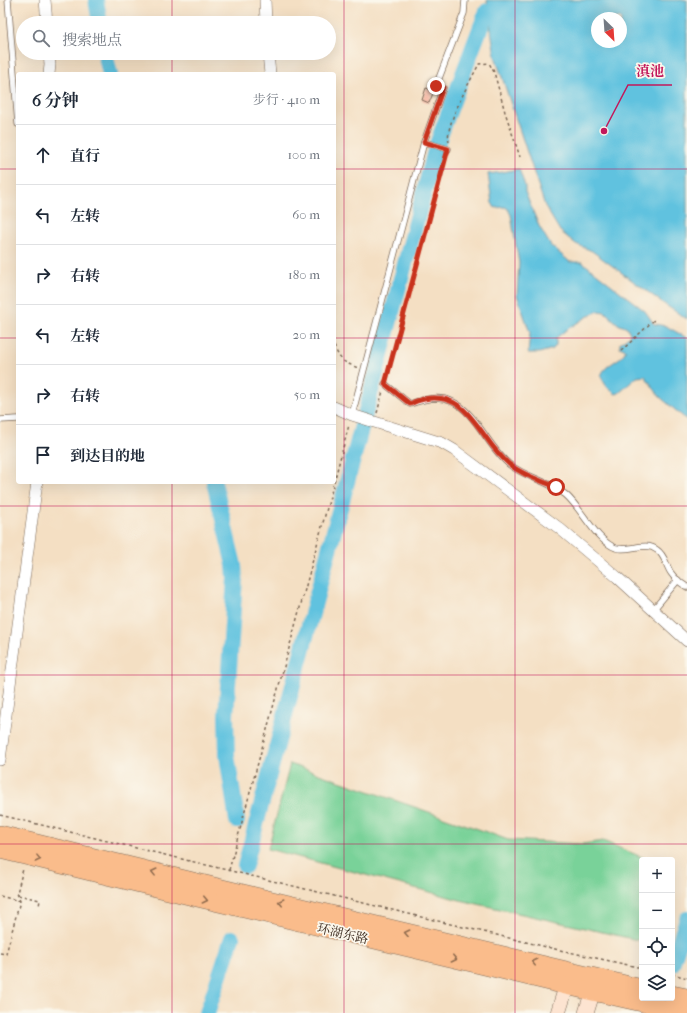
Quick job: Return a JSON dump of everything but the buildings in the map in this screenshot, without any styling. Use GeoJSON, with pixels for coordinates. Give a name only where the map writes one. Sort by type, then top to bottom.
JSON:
{"type":"FeatureCollection","features":[{"type":"Feature","properties":{"kind":"main road","name":"环湖东路"},"geometry":{"type":"LineString","coordinates":[[0,834],[362,922],[595,985],[687,1013]]}},
{"type":"Feature","properties":{"kind":"main road","name":"环湖东路"},"geometry":{"type":"LineString","coordinates":[[0,850],[492,968],[569,979]]}},
{"type":"Feature","properties":{"kind":"main road"},"geometry":{"type":"LineString","coordinates":[[558,1013],[569,979]]}},
{"type":"Feature","properties":{"kind":"main road","name":"环湖东路"},"geometry":{"type":"LineString","coordinates":[[595,985],[639,988]]}},
{"type":"Feature","properties":{"kind":"main road"},"geometry":{"type":"LineString","coordinates":[[586,1013],[595,985]]}},
{"type":"Feature","properties":{"kind":"main road"},"geometry":{"type":"LineString","coordinates":[[675,995],[687,997]]}},
{"type":"Feature","properties":{"kind":"street"},"geometry":{"type":"LineString","coordinates":[[45,0],[46,16]]}},
{"type":"Feature","properties":{"kind":"street"},"geometry":{"type":"LineString","coordinates":[[265,0],[266,16]]}},
{"type":"Feature","properties":{"kind":"street"},"geometry":{"type":"LineString","coordinates":[[49,72],[50,60]]}},
{"type":"Feature","properties":{"kind":"street"},"geometry":{"type":"LineString","coordinates":[[269,60],[270,72]]}},
{"type":"Feature","properties":{"kind":"street"},"geometry":{"type":"LineString","coordinates":[[336,408],[373,422],[442,442],[559,528],[617,577],[687,641]]}},
{"type":"Feature","properties":{"kind":"street"},"geometry":{"type":"LineString","coordinates":[[0,760],[39,484]]}},
{"type":"Feature","properties":{"kind":"lane"},"geometry":{"type":"LineString","coordinates":[[8,0],[16,99]]}},
{"type":"Feature","properties":{"kind":"lane"},"geometry":{"type":"LineString","coordinates":[[355,416],[364,371],[426,142],[443,88],[436,86],[464,13],[465,0]]}},
{"type":"Feature","properties":{"kind":"lane"},"geometry":{"type":"LineString","coordinates":[[426,142],[448,149]]}},
{"type":"Feature","properties":{"kind":"lane"},"geometry":{"type":"LineString","coordinates":[[385,384],[410,404],[424,399],[438,398],[450,400],[459,405],[467,412],[485,437],[510,465],[556,487],[574,503],[596,532],[605,541],[616,548],[628,549],[647,546],[656,549],[662,554],[672,574],[687,587]]}},
{"type":"Feature","properties":{"kind":"lane"},"geometry":{"type":"LineString","coordinates":[[0,420],[16,419]]}},
{"type":"Feature","properties":{"kind":"lane"},"geometry":{"type":"LineString","coordinates":[[653,610],[678,580]]}},
{"type":"Feature","properties":{"kind":"path"},"geometry":{"type":"LineString","coordinates":[[373,422],[385,384],[448,149],[448,138],[455,112],[479,64],[489,63],[494,72],[520,157]]}},
{"type":"Feature","properties":{"kind":"path"},"geometry":{"type":"LineString","coordinates":[[621,351],[655,319]]}},
{"type":"Feature","properties":{"kind":"path"},"geometry":{"type":"LineString","coordinates":[[336,351],[341,360],[364,371]]}},
{"type":"Feature","properties":{"kind":"path"},"geometry":{"type":"LineString","coordinates":[[336,476],[355,416]]}},
{"type":"Feature","properties":{"kind":"path"},"geometry":{"type":"LineString","coordinates":[[229,870],[333,484]]}},
{"type":"Feature","properties":{"kind":"path"},"geometry":{"type":"LineString","coordinates":[[0,814],[547,948],[639,967]]}},
{"type":"Feature","properties":{"kind":"path"},"geometry":{"type":"LineString","coordinates":[[0,953],[6,954],[20,901],[17,893],[26,856]]}},
{"type":"Feature","properties":{"kind":"path"},"geometry":{"type":"LineString","coordinates":[[18,895],[40,900],[39,906]]}},
{"type":"Feature","properties":{"kind":"path"},"geometry":{"type":"LineString","coordinates":[[0,896],[20,901]]}},
{"type":"Feature","properties":{"kind":"path"},"geometry":{"type":"LineString","coordinates":[[675,975],[687,978]]}},
{"type":"Feature","properties":{"kind":"green space"},"geometry":{"type":"Polygon","coordinates":[[[290,764],[508,840],[583,844],[603,841],[642,857],[639,857],[639,940],[460,900],[268,849],[290,764]]]}},
{"type":"Feature","properties":{"kind":"water"},"geometry":{"type":"Polygon","coordinates":[[[487,0],[687,0],[687,319],[592,251],[576,244],[560,231],[545,206],[495,56],[487,0]]]}},
{"type":"Feature","properties":{"kind":"water"},"geometry":{"type":"Polygon","coordinates":[[[519,169],[525,186],[525,192],[539,226],[551,246],[570,262],[582,262],[645,311],[654,324],[666,326],[687,338],[687,420],[660,397],[645,376],[637,377],[619,393],[616,394],[610,390],[601,376],[606,368],[624,354],[626,350],[620,347],[620,343],[630,335],[630,333],[627,328],[618,324],[605,312],[598,311],[566,330],[556,338],[556,345],[553,349],[539,353],[528,353],[530,333],[517,295],[519,263],[511,215],[505,207],[495,208],[492,203],[488,174],[519,169]]]}},
{"type":"Feature","properties":{"kind":"waterway"},"geometry":{"type":"LineString","coordinates":[[96,0],[99,16]]}},
{"type":"Feature","properties":{"kind":"waterway"},"geometry":{"type":"LineString","coordinates":[[245,866],[436,147],[487,11]]}},
{"type":"Feature","properties":{"kind":"waterway"},"geometry":{"type":"LineString","coordinates":[[107,60],[110,72]]}},
{"type":"Feature","properties":{"kind":"waterway"},"geometry":{"type":"LineString","coordinates":[[214,484],[234,565],[235,578],[226,716],[227,755],[237,821]]}},
{"type":"Feature","properties":{"kind":"waterway"},"geometry":{"type":"LineString","coordinates":[[675,955],[687,919]]}},
{"type":"Feature","properties":{"kind":"waterway"},"geometry":{"type":"LineString","coordinates":[[207,1013],[232,938]]}},
{"type":"Feature","properties":{"kind":"place","name":"滇池"},"geometry":{"type":"Point","coordinates":[604,131]}},
{"type":"Feature","properties":{"kind":"route"},"geometry":{"type":"LineString","coordinates":[[436,86],[443,88],[424,142],[448,149],[385,384],[410,404],[424,399],[438,398],[450,400],[459,405],[467,412],[485,437],[510,465],[556,487]]}}]}
